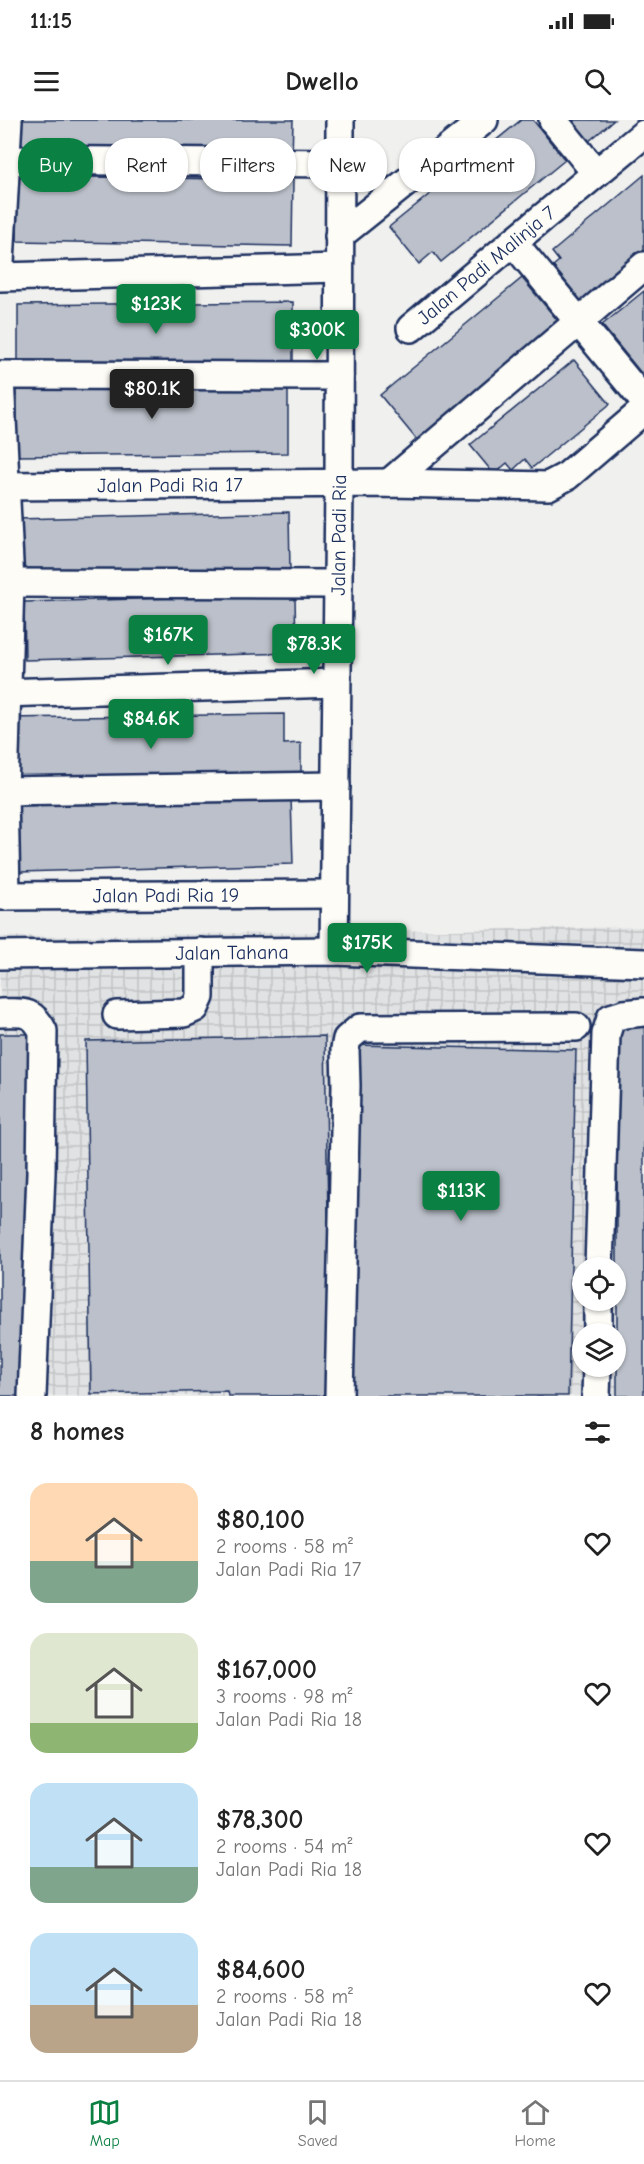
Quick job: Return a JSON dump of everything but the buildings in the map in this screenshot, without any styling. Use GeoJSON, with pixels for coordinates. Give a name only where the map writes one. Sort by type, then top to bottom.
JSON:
{"type":"FeatureCollection","features":[{"type":"Feature","properties":{"kind":"street"},"geometry":{"type":"LineString","coordinates":[[0,263],[3,160],[8,120]]}},
{"type":"Feature","properties":{"kind":"street","name":"Jalan Padi Ria"},"geometry":{"type":"LineString","coordinates":[[340,120],[340,138]]}},
{"type":"Feature","properties":{"kind":"street"},"geometry":{"type":"LineString","coordinates":[[339,236],[484,120]]}},
{"type":"Feature","properties":{"kind":"street"},"geometry":{"type":"LineString","coordinates":[[553,120],[596,174]]}},
{"type":"Feature","properties":{"kind":"street","name":"Jalan Padi Malinja 7"},"geometry":{"type":"LineString","coordinates":[[411,328],[644,134]]}},
{"type":"Feature","properties":{"kind":"street"},"geometry":{"type":"LineString","coordinates":[[3,160],[308,163]]}},
{"type":"Feature","properties":{"kind":"street","name":"Jalan Padi Ria"},"geometry":{"type":"LineString","coordinates":[[334,951],[339,485],[339,192]]}},
{"type":"Feature","properties":{"kind":"street"},"geometry":{"type":"LineString","coordinates":[[513,242],[644,401]]}},
{"type":"Feature","properties":{"kind":"street"},"geometry":{"type":"LineString","coordinates":[[389,483],[644,266]]}},
{"type":"Feature","properties":{"kind":"street"},"geometry":{"type":"LineString","coordinates":[[0,277],[339,268]]}},
{"type":"Feature","properties":{"kind":"street"},"geometry":{"type":"LineString","coordinates":[[3,896],[5,583],[0,376],[339,376]]}},
{"type":"Feature","properties":{"kind":"street","name":"Jalan Padi Ria 17"},"geometry":{"type":"LineString","coordinates":[[3,486],[389,483],[548,486],[567,476],[644,410]]}},
{"type":"Feature","properties":{"kind":"street"},"geometry":{"type":"LineString","coordinates":[[5,583],[338,584]]}},
{"type":"Feature","properties":{"kind":"street"},"geometry":{"type":"LineString","coordinates":[[3,694],[336,683]]}},
{"type":"Feature","properties":{"kind":"street"},"geometry":{"type":"LineString","coordinates":[[2,791],[336,786]]}},
{"type":"Feature","properties":{"kind":"street","name":"Jalan Padi Ria 19"},"geometry":{"type":"LineString","coordinates":[[3,896],[334,894]]}},
{"type":"Feature","properties":{"kind":"street"},"geometry":{"type":"LineString","coordinates":[[117,1015],[184,1013],[195,1008],[200,997],[200,951]]}},
{"type":"Feature","properties":{"kind":"street","name":"Jalan Tahana"},"geometry":{"type":"LineString","coordinates":[[0,955],[334,951],[644,963]]}},
{"type":"Feature","properties":{"kind":"street"},"geometry":{"type":"LineString","coordinates":[[0,1013],[26,1012],[37,1020],[43,1031],[41,1173],[32,1396]]}},
{"type":"Feature","properties":{"kind":"street"},"geometry":{"type":"LineString","coordinates":[[599,1257],[606,1034],[610,1018],[644,1012]]}},
{"type":"Feature","properties":{"kind":"street"},"geometry":{"type":"LineString","coordinates":[[339,1396],[347,1039],[360,1028],[576,1027]]}},
{"type":"Feature","properties":{"kind":"street"},"geometry":{"type":"LineString","coordinates":[[596,1396],[597,1377]]}},
{"type":"Feature","properties":{"kind":"shaded area"},"geometry":{"type":"Polygon","coordinates":[[[644,927],[644,1396],[0,1396],[0,937],[644,927]]]}}]}
